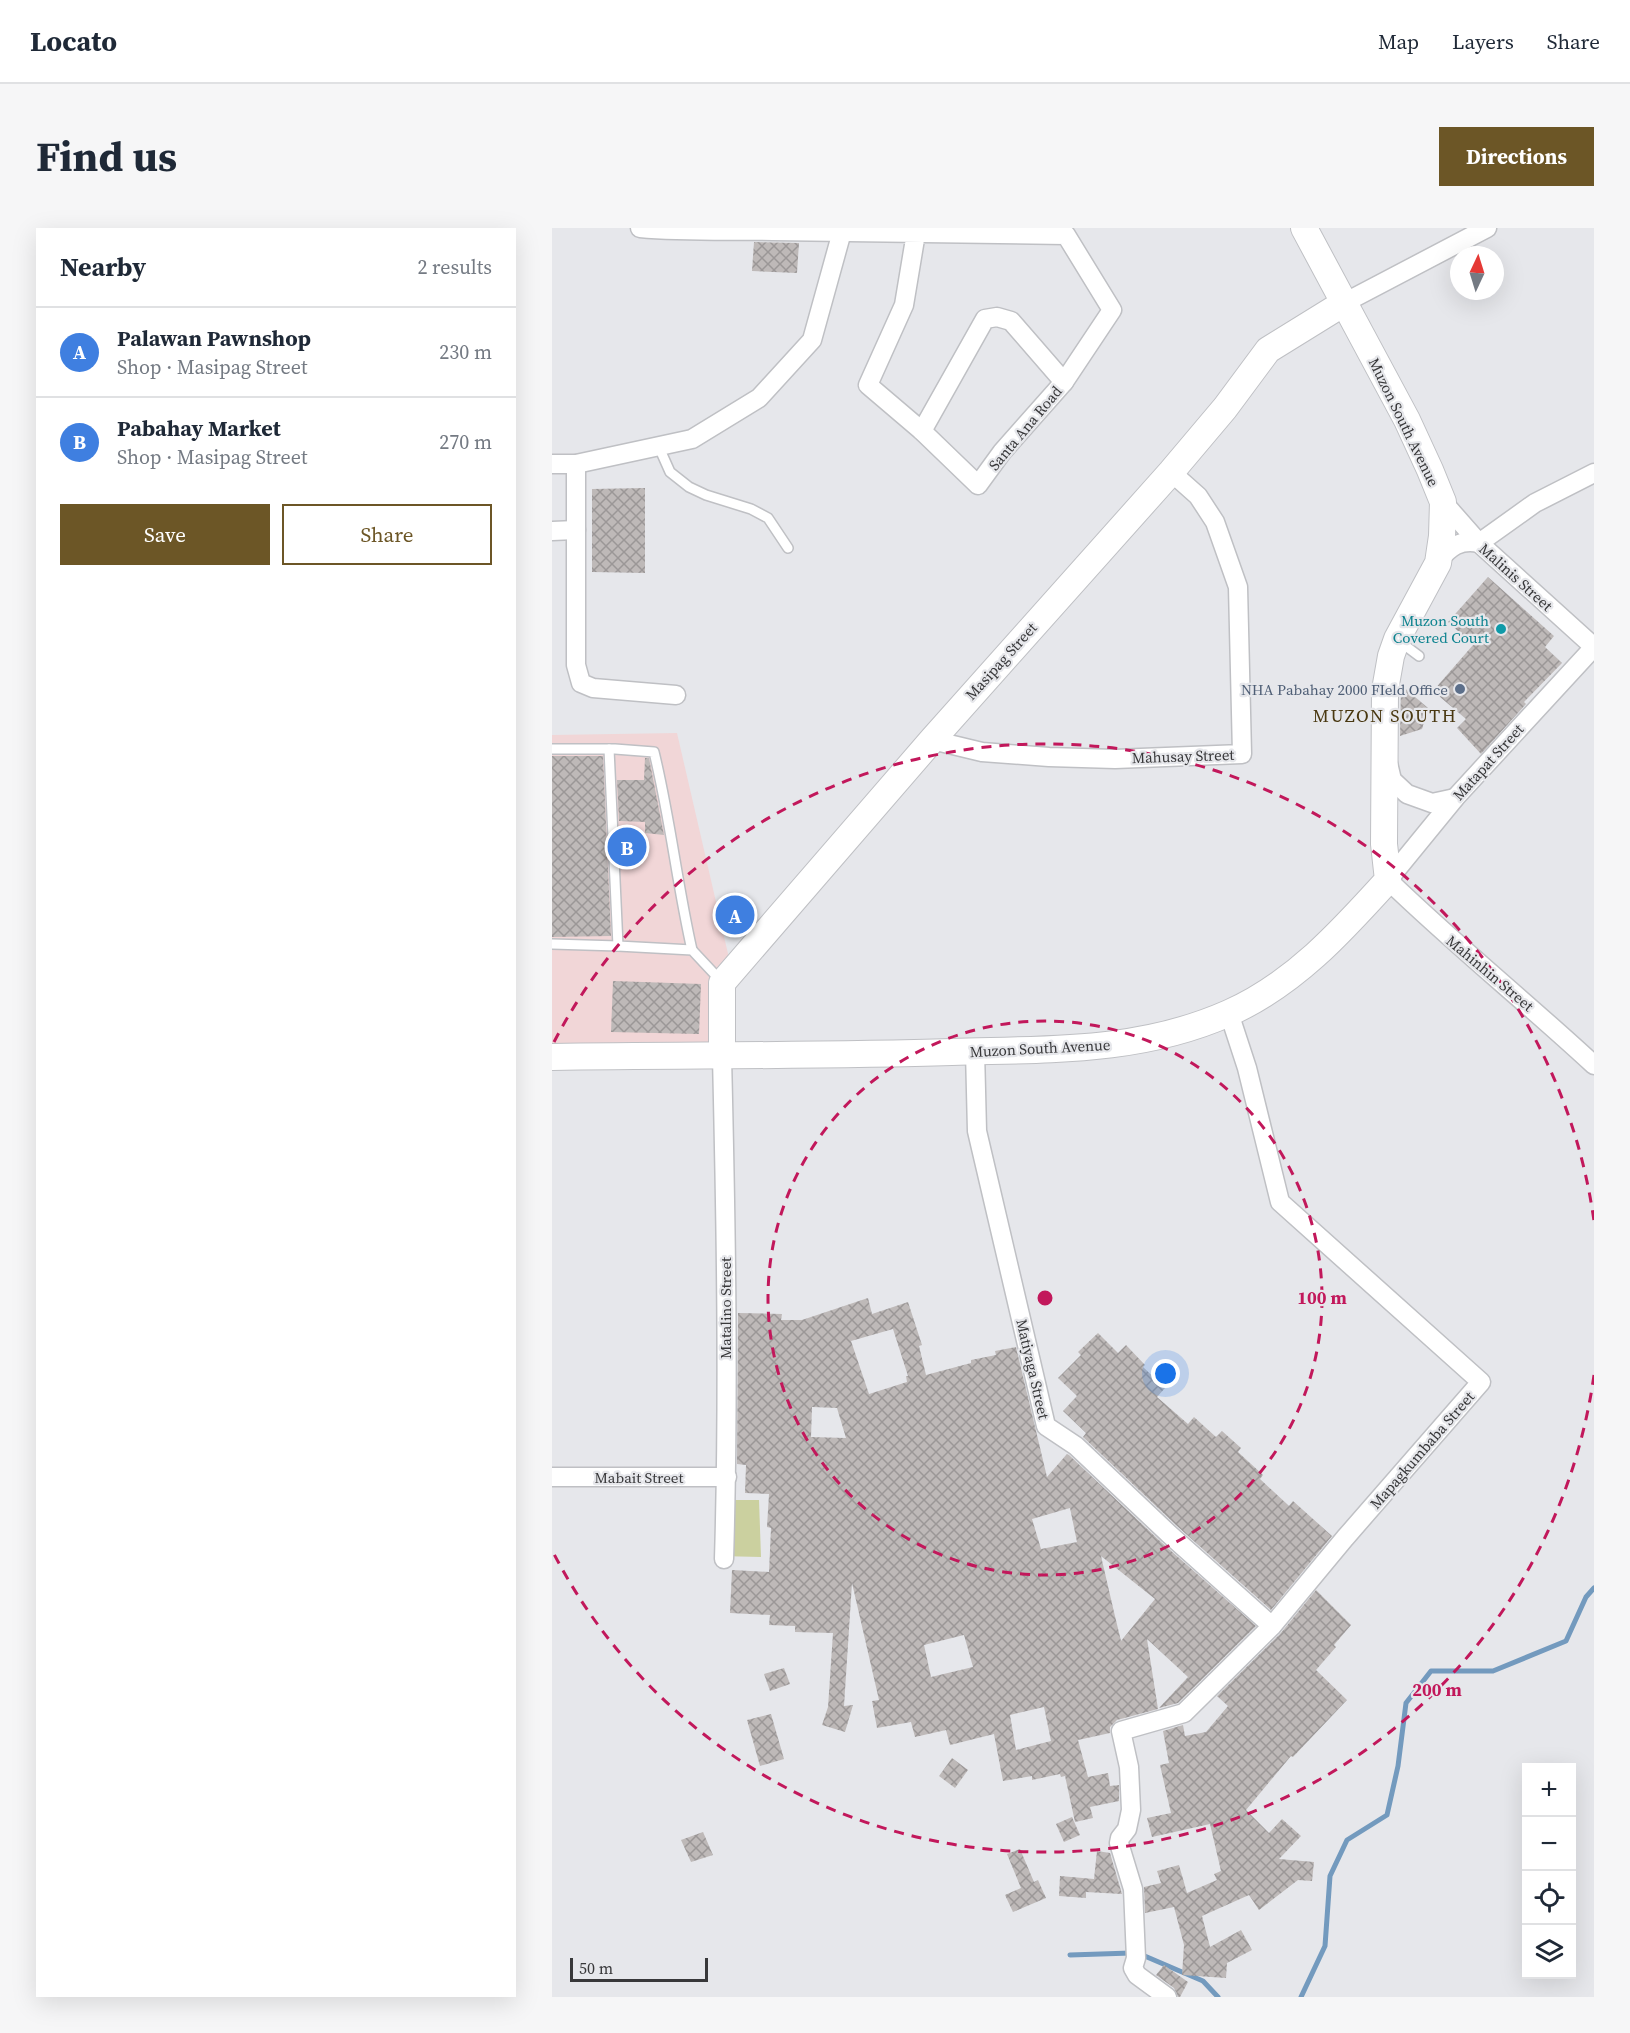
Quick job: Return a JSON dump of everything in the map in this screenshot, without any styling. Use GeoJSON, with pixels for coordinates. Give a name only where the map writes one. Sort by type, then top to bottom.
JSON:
{"type":"FeatureCollection","features":[{"type":"Feature","properties":{"kind":"street","name":"Santa Ana Road"},"geometry":{"type":"LineString","coordinates":[[640,228],[843,230],[1066,236],[1112,310],[1064,382],[1002,452],[978,485],[922,431],[868,385],[904,305],[916,233]]}},
{"type":"Feature","properties":{"kind":"street","name":"Muzon South Avenue"},"geometry":{"type":"LineString","coordinates":[[552,1057],[722,1057],[1054,1050],[1119,1044],[1181,1030],[1229,1013],[1280,984],[1315,957],[1388,880],[1384,844],[1385,690],[1391,656],[1397,639],[1438,561],[1442,536],[1443,502],[1407,420],[1304,228]]}},
{"type":"Feature","properties":{"kind":"street"},"geometry":{"type":"LineString","coordinates":[[1344,303],[1487,228]]}},
{"type":"Feature","properties":{"kind":"street"},"geometry":{"type":"LineString","coordinates":[[552,464],[576,464],[692,439],[759,398],[812,340],[843,230]]}},
{"type":"Feature","properties":{"kind":"street","name":"Masipag Street"},"geometry":{"type":"LineString","coordinates":[[722,983],[932,740],[1171,472],[1225,408],[1268,350],[1344,303]]}},
{"type":"Feature","properties":{"kind":"street"},"geometry":{"type":"LineString","coordinates":[[922,431],[985,319],[998,317],[1011,321],[1064,382]]}},
{"type":"Feature","properties":{"kind":"street"},"geometry":{"type":"LineString","coordinates":[[576,464],[576,665],[581,683],[593,688],[676,695]]}},
{"type":"Feature","properties":{"kind":"street","name":"Mahusay Street"},"geometry":{"type":"LineString","coordinates":[[932,740],[982,752],[1050,757],[1114,759],[1242,754],[1238,587],[1215,522],[1198,496],[1171,472]]}},
{"type":"Feature","properties":{"kind":"street"},"geometry":{"type":"LineString","coordinates":[[1438,561],[1448,549],[1458,543],[1469,541],[1479,543],[1534,503],[1594,473]]}},
{"type":"Feature","properties":{"kind":"street","name":"Malinis Street"},"geometry":{"type":"LineString","coordinates":[[1443,502],[1479,543],[1594,647]]}},
{"type":"Feature","properties":{"kind":"street"},"geometry":{"type":"LineString","coordinates":[[552,531],[576,530]]}},
{"type":"Feature","properties":{"kind":"street","name":"Matapat Street"},"geometry":{"type":"LineString","coordinates":[[1388,880],[1455,798],[1594,647]]}},
{"type":"Feature","properties":{"kind":"street"},"geometry":{"type":"LineString","coordinates":[[1385,752],[1392,780],[1407,794],[1432,803],[1455,798]]}},
{"type":"Feature","properties":{"kind":"street","name":"Mahinhin Street"},"geometry":{"type":"LineString","coordinates":[[1388,880],[1442,932],[1594,1065]]}},
{"type":"Feature","properties":{"kind":"street"},"geometry":{"type":"LineString","coordinates":[[722,983],[722,1057]]}},
{"type":"Feature","properties":{"kind":"street","name":"Mapagkumbaba Street"},"geometry":{"type":"LineString","coordinates":[[1229,1013],[1246,1068],[1280,1202],[1481,1382],[1345,1538],[1272,1626]]}},
{"type":"Feature","properties":{"kind":"street","name":"Matiyaga Street"},"geometry":{"type":"LineString","coordinates":[[975,1051],[977,1131],[1046,1426],[1076,1446],[1169,1534],[1272,1626]]}},
{"type":"Feature","properties":{"kind":"street","name":"Matalino Street"},"geometry":{"type":"LineString","coordinates":[[722,1057],[727,1477],[724,1560]]}},
{"type":"Feature","properties":{"kind":"street","name":"Mabait Street"},"geometry":{"type":"LineString","coordinates":[[552,1477],[727,1477]]}},
{"type":"Feature","properties":{"kind":"street"},"geometry":{"type":"LineString","coordinates":[[1167,1997],[1137,1975],[1132,1968],[1136,1958],[1133,1888],[1119,1843],[1127,1829],[1131,1810],[1129,1767],[1121,1731],[1184,1713],[1272,1626]]}},
{"type":"Feature","properties":{"kind":"lane"},"geometry":{"type":"LineString","coordinates":[[658,445],[670,472],[689,488],[751,509],[768,518],[788,548]]}},
{"type":"Feature","properties":{"kind":"lane"},"geometry":{"type":"LineString","coordinates":[[1397,639],[1419,656]]}},
{"type":"Feature","properties":{"kind":"lane"},"geometry":{"type":"LineString","coordinates":[[552,749],[654,752],[666,801],[679,894],[692,950],[722,983]]}},
{"type":"Feature","properties":{"kind":"lane"},"geometry":{"type":"LineString","coordinates":[[609,749],[618,946]]}},
{"type":"Feature","properties":{"kind":"lane"},"geometry":{"type":"LineString","coordinates":[[552,944],[692,950]]}},
{"type":"Feature","properties":{"kind":"shaded area"},"geometry":{"type":"Polygon","coordinates":[[[677,733],[729,958],[711,1053],[552,1056],[552,735],[677,733]]]}},
{"type":"Feature","properties":{"kind":"green space"},"geometry":{"type":"Polygon","coordinates":[[[722,1500],[759,1500],[761,1557],[719,1556],[722,1500]]]}},
{"type":"Feature","properties":{"kind":"building"},"geometry":{"type":"Polygon","coordinates":[[[754,242],[799,243],[797,273],[752,271],[754,242]]]}},
{"type":"Feature","properties":{"kind":"building"},"geometry":{"type":"Polygon","coordinates":[[[645,488],[645,573],[592,572],[592,489],[645,488]]]}},
{"type":"Feature","properties":{"kind":"building"},"geometry":{"type":"Polygon","coordinates":[[[1488,577],[1554,636],[1545,647],[1562,663],[1524,702],[1526,704],[1481,754],[1457,728],[1466,719],[1433,691],[1473,645],[1448,622],[1488,577]]]}},
{"type":"Feature","properties":{"kind":"building"},"geometry":{"type":"Polygon","coordinates":[[[1401,685],[1428,708],[1422,729],[1400,736],[1401,685]]]}},
{"type":"Feature","properties":{"kind":"building"},"geometry":{"type":"Polygon","coordinates":[[[552,756],[603,756],[611,936],[552,937],[552,756]]]}},
{"type":"Feature","properties":{"kind":"building"},"geometry":{"type":"Polygon","coordinates":[[[645,758],[649,758],[664,835],[645,833],[645,822],[619,821],[617,780],[644,780],[645,758]]]}},
{"type":"Feature","properties":{"kind":"building"},"geometry":{"type":"Polygon","coordinates":[[[744,903],[748,922],[726,927],[722,908],[744,903]]]}},
{"type":"Feature","properties":{"kind":"building"},"geometry":{"type":"Polygon","coordinates":[[[613,981],[701,984],[699,1034],[611,1032],[613,981]]]}},
{"type":"Feature","properties":{"kind":"building"},"geometry":{"type":"Polygon","coordinates":[[[868,1298],[872,1314],[908,1302],[922,1345],[919,1346],[926,1375],[971,1363],[971,1360],[996,1355],[995,1351],[1016,1347],[1047,1477],[1067,1454],[1069,1455],[1161,1542],[1256,1626],[1178,1703],[1159,1708],[1188,1677],[1147,1639],[1158,1709],[1117,1720],[1110,1727],[1110,1733],[1078,1740],[1088,1777],[1108,1773],[1110,1786],[1119,1785],[1119,1801],[1090,1807],[1093,1818],[1075,1822],[1065,1776],[1061,1777],[1060,1774],[1032,1780],[1032,1776],[1003,1781],[994,1734],[950,1745],[946,1730],[915,1737],[911,1722],[877,1728],[872,1701],[879,1700],[852,1583],[844,1706],[853,1705],[845,1732],[822,1725],[828,1707],[833,1633],[795,1632],[795,1626],[769,1625],[770,1615],[730,1613],[732,1570],[769,1572],[771,1528],[767,1527],[769,1494],[745,1493],[746,1465],[737,1464],[738,1313],[782,1314],[781,1320],[802,1320],[868,1298]],[[893,1329],[851,1341],[869,1394],[907,1382],[906,1376],[908,1376],[893,1329]],[[812,1407],[811,1437],[846,1438],[837,1408],[812,1407]],[[1070,1508],[1032,1519],[1041,1549],[1077,1542],[1070,1508]],[[1101,1556],[1121,1641],[1155,1599],[1101,1556]],[[964,1635],[924,1645],[931,1677],[973,1667],[964,1635]],[[1044,1707],[1010,1715],[1016,1750],[1051,1741],[1044,1707]]]}},
{"type":"Feature","properties":{"kind":"building"},"geometry":{"type":"Polygon","coordinates":[[[1098,1333],[1118,1353],[1126,1345],[1145,1365],[1143,1367],[1165,1388],[1157,1397],[1188,1424],[1194,1417],[1216,1437],[1222,1431],[1241,1448],[1238,1452],[1263,1475],[1260,1479],[1289,1506],[1293,1501],[1332,1536],[1271,1610],[1177,1526],[1083,1437],[1086,1433],[1063,1411],[1077,1396],[1058,1378],[1081,1355],[1078,1352],[1098,1333]]]}},
{"type":"Feature","properties":{"kind":"building"},"geometry":{"type":"Polygon","coordinates":[[[1316,1590],[1351,1625],[1316,1670],[1347,1700],[1293,1757],[1291,1756],[1246,1810],[1269,1833],[1282,1819],[1301,1836],[1279,1859],[1314,1862],[1312,1881],[1298,1880],[1259,1910],[1249,1895],[1202,1916],[1210,1947],[1241,1930],[1252,1950],[1227,1963],[1226,1978],[1182,1975],[1184,1945],[1174,1907],[1145,1913],[1144,1887],[1161,1883],[1157,1871],[1179,1865],[1187,1893],[1217,1880],[1214,1874],[1221,1871],[1210,1824],[1152,1837],[1147,1818],[1171,1813],[1160,1765],[1169,1763],[1163,1731],[1183,1725],[1185,1736],[1206,1732],[1228,1706],[1217,1696],[1280,1634],[1316,1590]]]}},
{"type":"Feature","properties":{"kind":"building"},"geometry":{"type":"Polygon","coordinates":[[[784,1668],[790,1684],[770,1691],[764,1674],[784,1668]]]}},
{"type":"Feature","properties":{"kind":"building"},"geometry":{"type":"Polygon","coordinates":[[[771,1714],[784,1759],[760,1766],[747,1720],[771,1714]]]}},
{"type":"Feature","properties":{"kind":"building"},"geometry":{"type":"Polygon","coordinates":[[[952,1758],[968,1770],[955,1788],[939,1776],[952,1758]]]}},
{"type":"Feature","properties":{"kind":"building"},"geometry":{"type":"Polygon","coordinates":[[[1072,1817],[1080,1835],[1064,1842],[1056,1824],[1072,1817]]]}},
{"type":"Feature","properties":{"kind":"building"},"geometry":{"type":"Polygon","coordinates":[[[703,1832],[713,1855],[691,1862],[681,1840],[703,1832]]]}},
{"type":"Feature","properties":{"kind":"building"},"geometry":{"type":"Polygon","coordinates":[[[1020,1849],[1034,1882],[1038,1880],[1046,1898],[1013,1912],[1005,1895],[1021,1888],[1007,1854],[1020,1849]]]}},
{"type":"Feature","properties":{"kind":"building"},"geometry":{"type":"Polygon","coordinates":[[[1097,1851],[1110,1853],[1122,1894],[1086,1892],[1086,1898],[1059,1896],[1060,1876],[1094,1879],[1097,1851]]]}},
{"type":"Feature","properties":{"kind":"building"},"geometry":{"type":"Polygon","coordinates":[[[1164,1965],[1188,1982],[1180,1997],[1174,1988],[1156,1975],[1164,1965]]]}},
{"type":"Feature","properties":{"kind":"waterway"},"geometry":{"type":"LineString","coordinates":[[1301,1997],[1325,1946],[1330,1876],[1347,1840],[1387,1815],[1398,1766],[1406,1703],[1431,1671],[1493,1671],[1566,1641],[1586,1597],[1594,1588]]}},
{"type":"Feature","properties":{"kind":"waterway"},"geometry":{"type":"LineString","coordinates":[[1070,1955],[1131,1953]]}},
{"type":"Feature","properties":{"kind":"waterway"},"geometry":{"type":"LineString","coordinates":[[1140,1954],[1203,1981],[1218,1997]]}},
{"type":"Feature","properties":{"kind":"place","name":"Muzon South Covered Court"},"geometry":{"type":"Point","coordinates":[1501,629]}},
{"type":"Feature","properties":{"kind":"place","name":"NHA Pabahay 2000 FIeld Office"},"geometry":{"type":"Point","coordinates":[1460,689]}},
{"type":"Feature","properties":{"kind":"place","name":"Pabahay Market"},"geometry":{"type":"Point","coordinates":[627,847]}},
{"type":"Feature","properties":{"kind":"place","name":"Palawan Pawnshop"},"geometry":{"type":"Point","coordinates":[735,915]}},
{"type":"Feature","properties":{"kind":"district","name":"MUZON SOUTH"},"geometry":{"type":"Point","coordinates":[1385,715]}}]}
